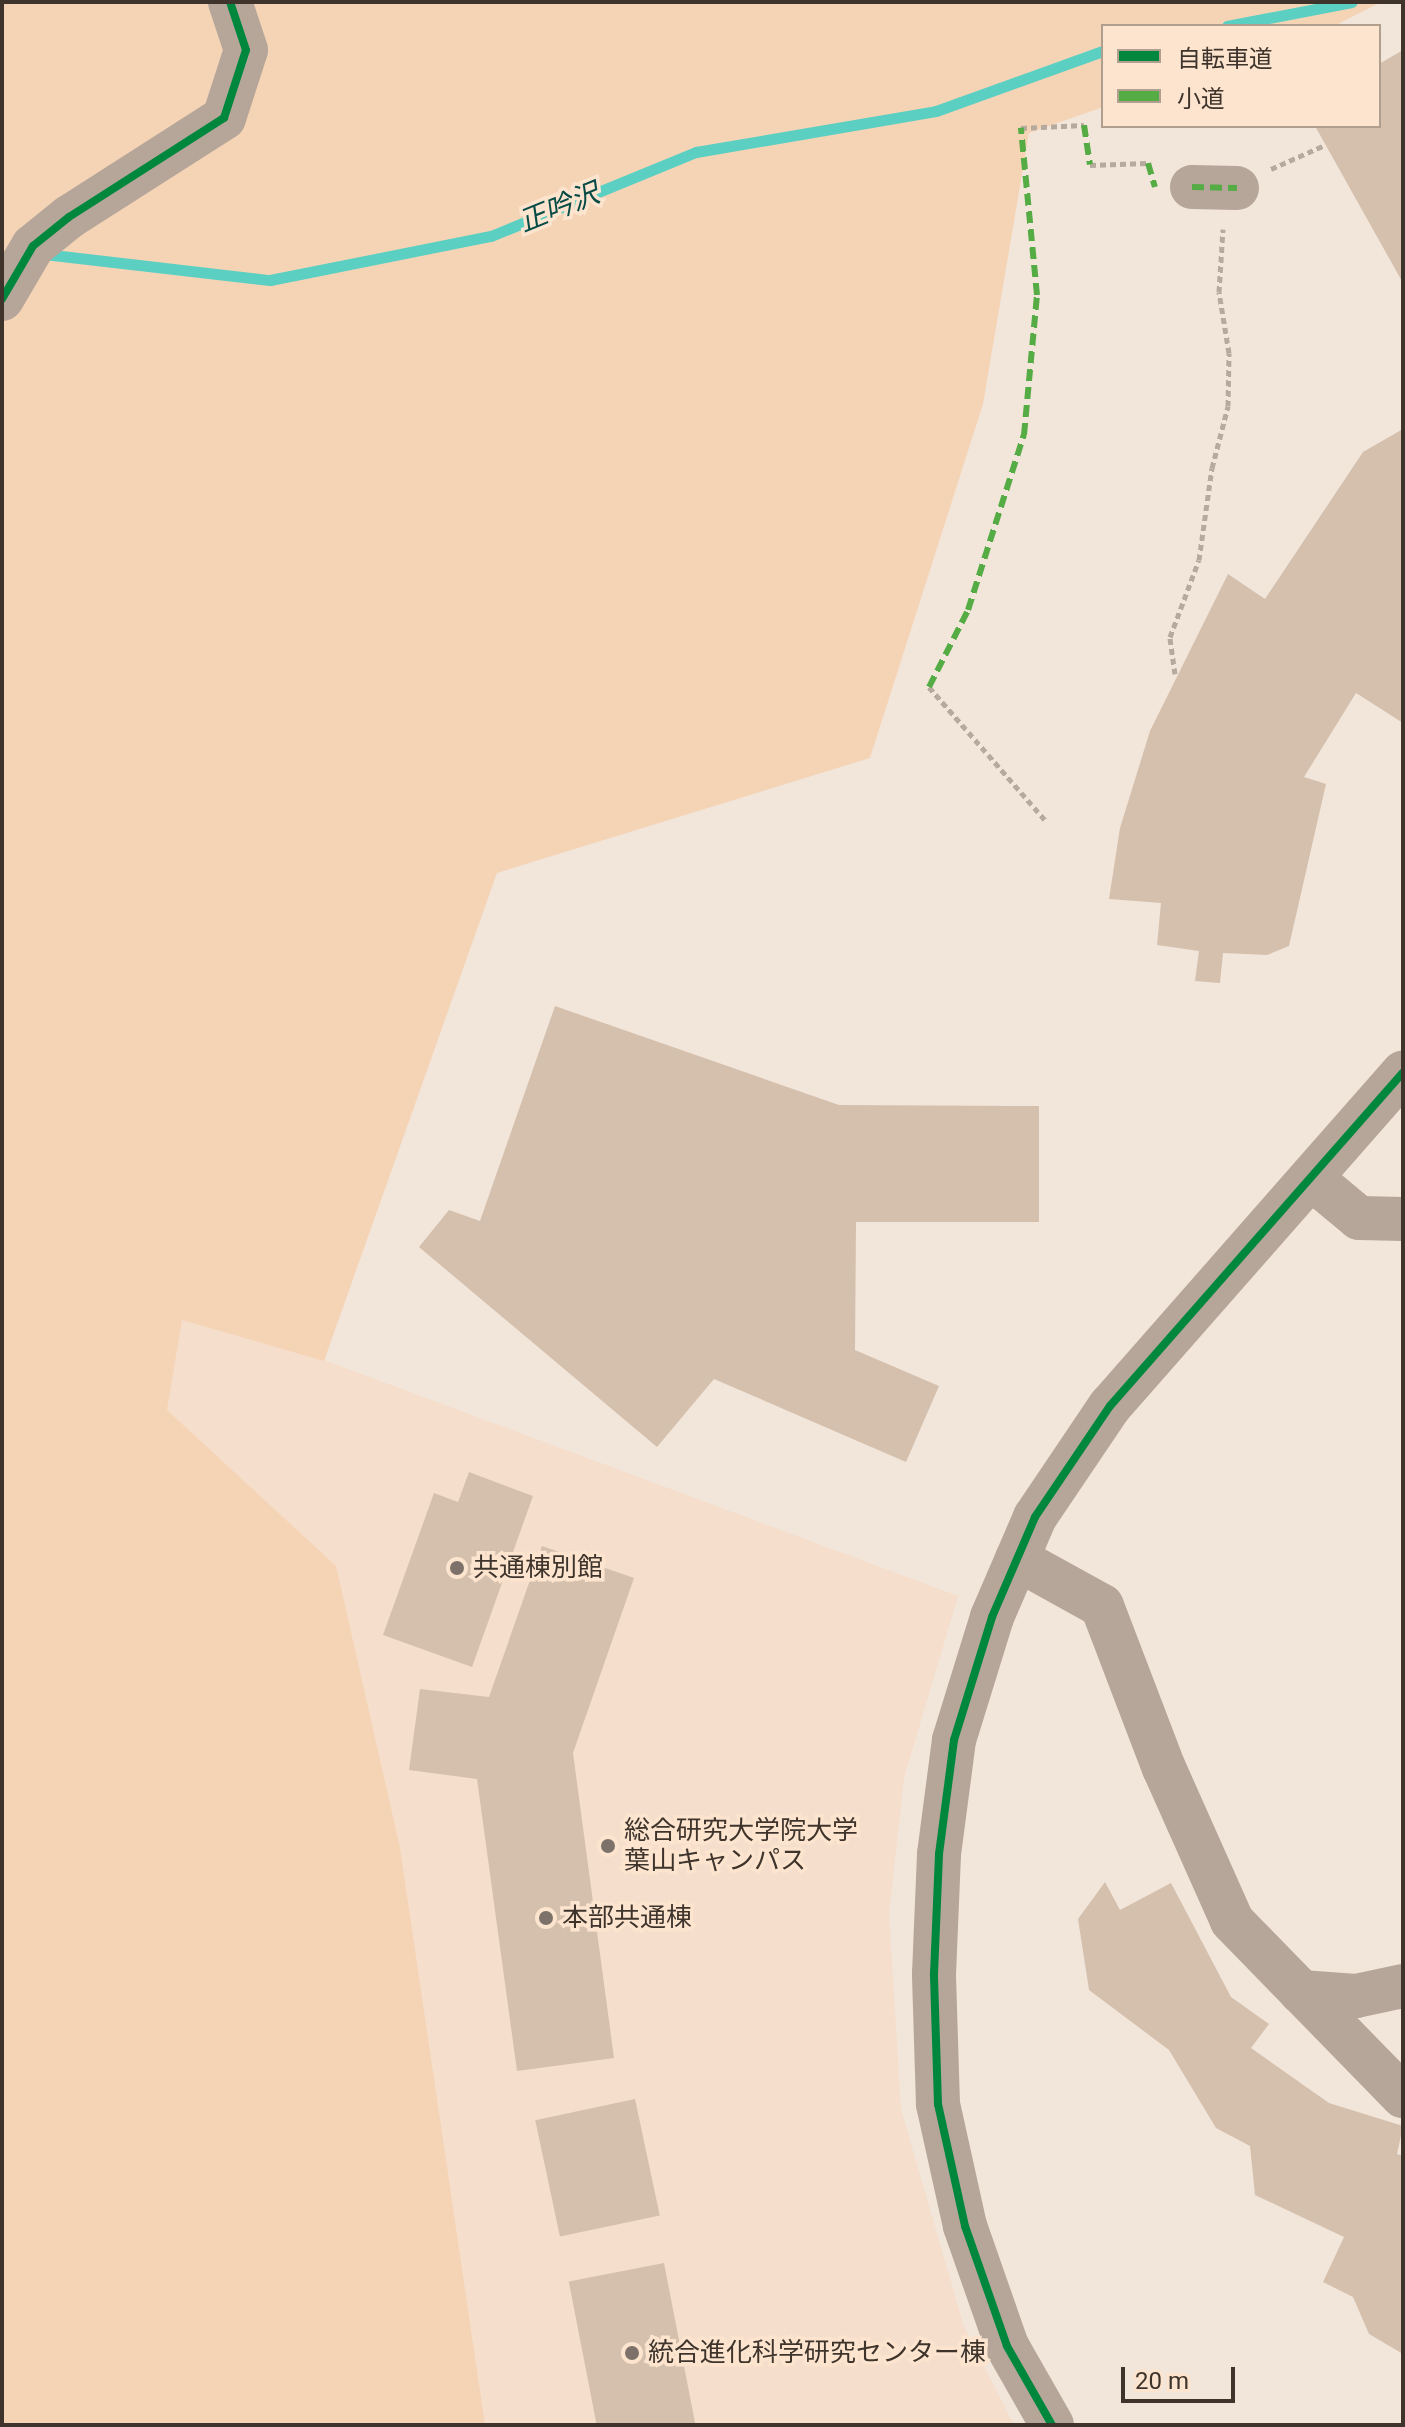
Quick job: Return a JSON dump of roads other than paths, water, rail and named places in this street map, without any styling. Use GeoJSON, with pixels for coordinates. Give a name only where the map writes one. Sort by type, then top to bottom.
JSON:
{"type":"FeatureCollection","features":[{"type":"Feature","properties":{"kind":"street"},"geometry":{"type":"LineString","coordinates":[[2,299],[33,246],[69,217],[224,118],[246,50],[230,2]]}},
{"type":"Feature","properties":{"kind":"street"},"geometry":{"type":"LineString","coordinates":[[1192,187],[1237,188]]}},
{"type":"Feature","properties":{"kind":"street"},"geometry":{"type":"LineString","coordinates":[[1052,2425],[1001,2331],[965,2226],[938,2104],[934,1974],[939,1854],[952,1755],[992,1617],[1035,1517],[1110,1406],[1403,1072]]}},
{"type":"Feature","properties":{"kind":"street"},"geometry":{"type":"LineString","coordinates":[[1311,1178],[1359,1218],[1403,1219]]}},
{"type":"Feature","properties":{"kind":"street"},"geometry":{"type":"LineString","coordinates":[[1017,1559],[1102,1606],[1164,1768],[1232,1921],[1403,2096]]}},
{"type":"Feature","properties":{"kind":"street"},"geometry":{"type":"LineString","coordinates":[[1301,1992],[1356,1996],[1403,1986]]}},
{"type":"Feature","properties":{"kind":"waterway","name":"正吟沢"},"geometry":{"type":"LineString","coordinates":[[1237,24],[1352,2]]}},
{"type":"Feature","properties":{"kind":"waterway","name":"正吟沢"},"geometry":{"type":"LineString","coordinates":[[44,254],[270,280],[491,236],[696,152],[936,111],[1101,52]]}},
{"type":"Feature","properties":{"kind":"place","name":"共通棟別館"},"geometry":{"type":"Point","coordinates":[457,1568]}},
{"type":"Feature","properties":{"kind":"place","name":"総合研究大学院大学 葉山キャンパス"},"geometry":{"type":"Point","coordinates":[608,1846]}},
{"type":"Feature","properties":{"kind":"place","name":"本部共通棟"},"geometry":{"type":"Point","coordinates":[546,1918]}},
{"type":"Feature","properties":{"kind":"place","name":"統合進化科学研究センター棟"},"geometry":{"type":"Point","coordinates":[632,2353]}}]}
